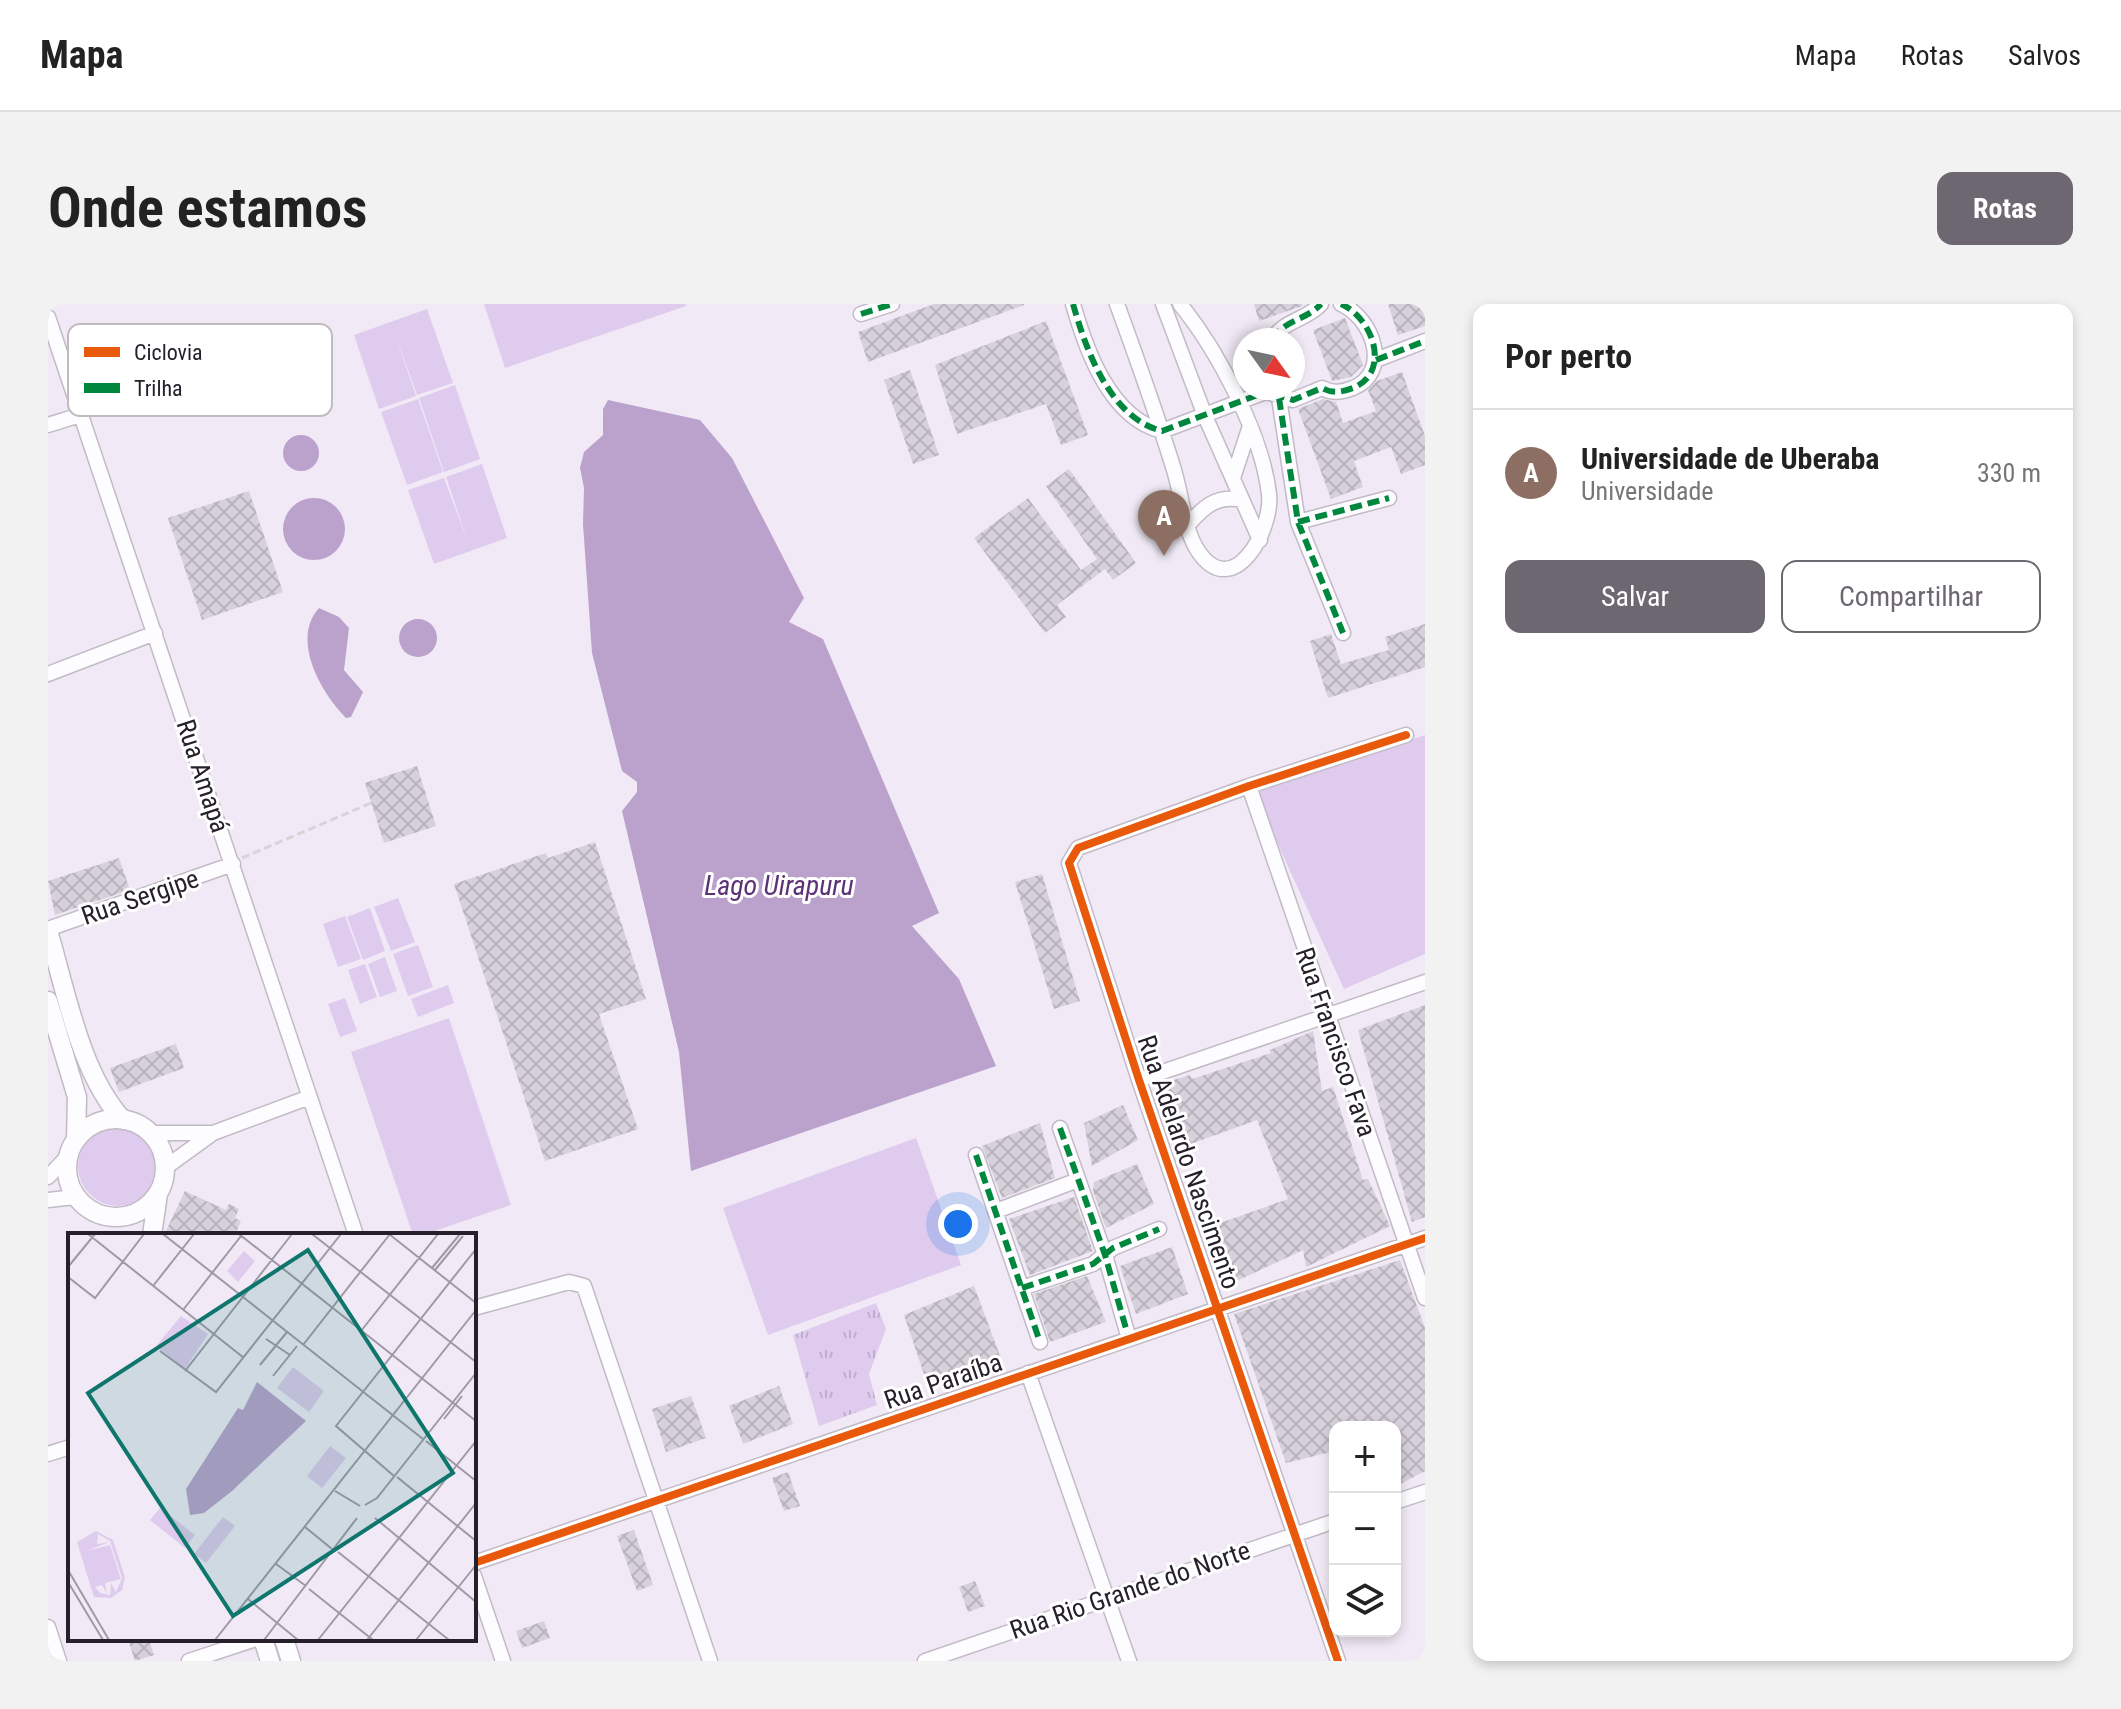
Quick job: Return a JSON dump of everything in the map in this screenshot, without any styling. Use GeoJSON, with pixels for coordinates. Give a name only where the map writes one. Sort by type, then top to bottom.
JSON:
{"type":"FeatureCollection","features":[{"type":"Feature","properties":{"kind":"main road"},"geometry":{"type":"LineString","coordinates":[[48,930],[91,1071],[106,1100],[123,1120],[151,1133],[166,1167],[158,1191],[152,1233]]}},
{"type":"Feature","properties":{"kind":"main road"},"geometry":{"type":"LineString","coordinates":[[48,1001],[77,1097],[76,1140]]}},
{"type":"Feature","properties":{"kind":"main road"},"geometry":{"type":"LineString","coordinates":[[120,1233],[106,1217],[75,1197],[68,1181],[66,1158],[76,1140],[96,1124],[123,1120]]}},
{"type":"Feature","properties":{"kind":"main road"},"geometry":{"type":"LineString","coordinates":[[106,1217],[137,1212],[158,1191]]}},
{"type":"Feature","properties":{"kind":"main road"},"geometry":{"type":"LineString","coordinates":[[264,1641],[270,1661]]}},
{"type":"Feature","properties":{"kind":"main road"},"geometry":{"type":"LineString","coordinates":[[285,1641],[291,1661]]}},
{"type":"Feature","properties":{"kind":"street"},"geometry":{"type":"LineString","coordinates":[[861,314],[892,304]]}},
{"type":"Feature","properties":{"kind":"street"},"geometry":{"type":"LineString","coordinates":[[1073,304],[1081,335],[1110,389],[1134,418],[1162,431],[1248,400]]}},
{"type":"Feature","properties":{"kind":"street"},"geometry":{"type":"LineString","coordinates":[[1117,304],[1162,431],[1196,549],[1204,558],[1224,568],[1245,561],[1260,540],[1268,514],[1269,491],[1239,403],[1205,337],[1180,304]]}},
{"type":"Feature","properties":{"kind":"street"},"geometry":{"type":"LineString","coordinates":[[1163,304],[1205,416],[1260,540]]}},
{"type":"Feature","properties":{"kind":"street"},"geometry":{"type":"LineString","coordinates":[[1281,328],[1311,315],[1323,304]]}},
{"type":"Feature","properties":{"kind":"street"},"geometry":{"type":"LineString","coordinates":[[1305,395],[1322,388],[1330,393],[1356,386],[1367,382],[1375,370],[1376,360],[1363,321],[1355,310],[1341,304]]}},
{"type":"Feature","properties":{"kind":"street","name":"Rua Amapá"},"geometry":{"type":"LineString","coordinates":[[48,317],[68,378]]}},
{"type":"Feature","properties":{"kind":"street"},"geometry":{"type":"LineString","coordinates":[[1376,360],[1425,341]]}},
{"type":"Feature","properties":{"kind":"street"},"geometry":{"type":"LineString","coordinates":[[1274,400],[1298,522],[1343,633]]}},
{"type":"Feature","properties":{"kind":"street"},"geometry":{"type":"LineString","coordinates":[[48,425],[77,416]]}},
{"type":"Feature","properties":{"kind":"street","name":"Rua Amapá"},"geometry":{"type":"LineString","coordinates":[[80,416],[233,864],[307,1098],[355,1233]]}},
{"type":"Feature","properties":{"kind":"street"},"geometry":{"type":"LineString","coordinates":[[1233,478],[1249,428]]}},
{"type":"Feature","properties":{"kind":"street"},"geometry":{"type":"LineString","coordinates":[[1188,525],[1210,503],[1221,498],[1242,500]]}},
{"type":"Feature","properties":{"kind":"street"},"geometry":{"type":"LineString","coordinates":[[1298,522],[1389,498]]}},
{"type":"Feature","properties":{"kind":"street"},"geometry":{"type":"LineString","coordinates":[[48,674],[155,633]]}},
{"type":"Feature","properties":{"kind":"street"},"geometry":{"type":"LineString","coordinates":[[1249,786],[1406,735]]}},
{"type":"Feature","properties":{"kind":"street","name":"Rua Adelardo Nascimento"},"geometry":{"type":"LineString","coordinates":[[1249,786],[1078,848],[1070,857],[1070,869],[1338,1661]]}},
{"type":"Feature","properties":{"kind":"street","name":"Rua Francisco Fava"},"geometry":{"type":"LineString","coordinates":[[1249,786],[1425,1298]]}},
{"type":"Feature","properties":{"kind":"street","name":"Rua Sergipe"},"geometry":{"type":"LineString","coordinates":[[48,930],[233,864]]}},
{"type":"Feature","properties":{"kind":"street"},"geometry":{"type":"LineString","coordinates":[[1139,1080],[1425,982]]}},
{"type":"Feature","properties":{"kind":"street"},"geometry":{"type":"LineString","coordinates":[[166,1167],[213,1133],[307,1098]]}},
{"type":"Feature","properties":{"kind":"street"},"geometry":{"type":"LineString","coordinates":[[1060,1128],[1105,1255],[1129,1339]]}},
{"type":"Feature","properties":{"kind":"street"},"geometry":{"type":"LineString","coordinates":[[151,1133],[213,1133]]}},
{"type":"Feature","properties":{"kind":"street"},"geometry":{"type":"LineString","coordinates":[[976,1155],[1040,1342]]}},
{"type":"Feature","properties":{"kind":"street"},"geometry":{"type":"LineString","coordinates":[[48,1177],[66,1158]]}},
{"type":"Feature","properties":{"kind":"street"},"geometry":{"type":"LineString","coordinates":[[996,1211],[1078,1180]]}},
{"type":"Feature","properties":{"kind":"street"},"geometry":{"type":"LineString","coordinates":[[48,1200],[75,1197]]}},
{"type":"Feature","properties":{"kind":"street"},"geometry":{"type":"LineString","coordinates":[[1022,1288],[1080,1269],[1123,1243],[1159,1229]]}},
{"type":"Feature","properties":{"kind":"street","name":"Rua Paraíba"},"geometry":{"type":"LineString","coordinates":[[476,1562],[1425,1238]]}},
{"type":"Feature","properties":{"kind":"street"},"geometry":{"type":"LineString","coordinates":[[476,1308],[577,1283],[588,1292],[710,1661]]}},
{"type":"Feature","properties":{"kind":"street"},"geometry":{"type":"LineString","coordinates":[[1028,1373],[1129,1661]]}},
{"type":"Feature","properties":{"kind":"street"},"geometry":{"type":"LineString","coordinates":[[48,1454],[68,1448]]}},
{"type":"Feature","properties":{"kind":"street"},"geometry":{"type":"LineString","coordinates":[[1401,1500],[1425,1492]]}},
{"type":"Feature","properties":{"kind":"street","name":"Rua Rio Grande do Norte"},"geometry":{"type":"LineString","coordinates":[[925,1661],[1329,1523]]}},
{"type":"Feature","properties":{"kind":"street"},"geometry":{"type":"LineString","coordinates":[[476,1582],[503,1661]]}},
{"type":"Feature","properties":{"kind":"street"},"geometry":{"type":"LineString","coordinates":[[48,1627],[59,1661]]}},
{"type":"Feature","properties":{"kind":"street"},"geometry":{"type":"LineString","coordinates":[[189,1661],[250,1641]]}},
{"type":"Feature","properties":{"kind":"path"},"geometry":{"type":"LineString","coordinates":[[233,864],[247,855],[371,803]]}},
{"type":"Feature","properties":{"kind":"green space"},"geometry":{"type":"Polygon","coordinates":[[[484,304],[686,304],[686,306],[505,368],[484,304]]]}},
{"type":"Feature","properties":{"kind":"green space"},"geometry":{"type":"Polygon","coordinates":[[[427,309],[453,383],[417,395],[394,331],[416,396],[379,409],[354,335],[427,309]]]}},
{"type":"Feature","properties":{"kind":"green space"},"geometry":{"type":"Polygon","coordinates":[[[455,385],[480,459],[444,472],[419,398],[455,385]]]}},
{"type":"Feature","properties":{"kind":"green space"},"geometry":{"type":"Polygon","coordinates":[[[418,399],[443,472],[407,485],[381,412],[418,399]]]}},
{"type":"Feature","properties":{"kind":"green space"},"geometry":{"type":"Polygon","coordinates":[[[482,464],[507,538],[434,564],[408,490],[444,478],[468,542],[446,477],[482,464]]]}},
{"type":"Feature","properties":{"kind":"green space"},"geometry":{"type":"Polygon","coordinates":[[[1425,735],[1425,954],[1344,989],[1254,792],[1425,735]]]}},
{"type":"Feature","properties":{"kind":"green space"},"geometry":{"type":"Polygon","coordinates":[[[398,898],[415,942],[391,951],[374,907],[398,898]]]}},
{"type":"Feature","properties":{"kind":"green space"},"geometry":{"type":"Polygon","coordinates":[[[370,908],[385,951],[363,960],[347,917],[370,908]]]}},
{"type":"Feature","properties":{"kind":"green space"},"geometry":{"type":"Polygon","coordinates":[[[345,916],[361,959],[338,967],[323,924],[345,916]]]}},
{"type":"Feature","properties":{"kind":"green space"},"geometry":{"type":"Polygon","coordinates":[[[418,945],[433,987],[408,996],[393,954],[418,945]]]}},
{"type":"Feature","properties":{"kind":"green space"},"geometry":{"type":"Polygon","coordinates":[[[385,957],[397,991],[380,997],[368,964],[385,957]]]}},
{"type":"Feature","properties":{"kind":"green space"},"geometry":{"type":"Polygon","coordinates":[[[365,964],[377,997],[360,1004],[348,970],[365,964]]]}},
{"type":"Feature","properties":{"kind":"green space"},"geometry":{"type":"Polygon","coordinates":[[[448,985],[454,1003],[418,1017],[411,999],[448,985]]]}},
{"type":"Feature","properties":{"kind":"green space"},"geometry":{"type":"Polygon","coordinates":[[[345,998],[357,1031],[340,1037],[328,1004],[345,998]]]}},
{"type":"Feature","properties":{"kind":"green space"},"geometry":{"type":"Polygon","coordinates":[[[449,1018],[511,1205],[429,1233],[412,1233],[351,1052],[449,1018]]]}},
{"type":"Feature","properties":{"kind":"green space"},"geometry":{"type":"Polygon","coordinates":[[[118,1126],[133,1129],[146,1138],[155,1151],[158,1166],[155,1181],[146,1194],[133,1203],[118,1206],[103,1203],[90,1194],[81,1181],[78,1166],[81,1151],[90,1138],[103,1129],[118,1126]]]}},
{"type":"Feature","properties":{"kind":"green space"},"geometry":{"type":"Polygon","coordinates":[[[916,1138],[961,1265],[768,1335],[723,1208],[916,1138]]]}},
{"type":"Feature","properties":{"kind":"green space"},"geometry":{"type":"Polygon","coordinates":[[[876,1303],[886,1329],[869,1374],[877,1405],[819,1426],[793,1335],[876,1303]]]}},
{"type":"Feature","properties":{"kind":"water","name":"Lago Uirapuru"},"geometry":{"type":"Polygon","coordinates":[[[608,400],[700,420],[732,458],[804,598],[789,622],[823,639],[939,913],[912,926],[959,979],[996,1066],[691,1171],[679,1052],[622,811],[637,792],[637,782],[622,771],[592,653],[583,524],[584,488],[580,468],[584,452],[603,435],[603,409],[608,400]]]}},
{"type":"Feature","properties":{"kind":"water"},"geometry":{"type":"Polygon","coordinates":[[[301,435],[314,440],[319,453],[314,466],[301,471],[288,466],[283,453],[288,440],[301,435]]]}},
{"type":"Feature","properties":{"kind":"water"},"geometry":{"type":"Polygon","coordinates":[[[308,498],[320,498],[336,507],[343,517],[343,541],[336,551],[320,560],[308,560],[288,546],[283,535],[283,523],[297,503],[308,498]]]}},
{"type":"Feature","properties":{"kind":"water"},"geometry":{"type":"Polygon","coordinates":[[[319,608],[339,617],[349,628],[344,670],[363,692],[351,717],[346,718],[328,695],[319,681],[308,651],[311,621],[319,608]]]}},
{"type":"Feature","properties":{"kind":"water"},"geometry":{"type":"Polygon","coordinates":[[[418,619],[431,625],[437,638],[431,651],[418,657],[405,651],[399,638],[405,625],[418,619]]]}},
{"type":"Feature","properties":{"kind":"building"},"geometry":{"type":"Polygon","coordinates":[[[934,304],[1024,305],[868,362],[858,332],[934,304]]]}},
{"type":"Feature","properties":{"kind":"building"},"geometry":{"type":"Polygon","coordinates":[[[1254,304],[1302,304],[1302,306],[1259,321],[1254,304]]]}},
{"type":"Feature","properties":{"kind":"building"},"geometry":{"type":"Polygon","coordinates":[[[1388,304],[1425,304],[1425,326],[1398,335],[1388,304]]]}},
{"type":"Feature","properties":{"kind":"building"},"geometry":{"type":"Polygon","coordinates":[[[1345,318],[1363,365],[1351,377],[1332,381],[1313,330],[1345,318]]]}},
{"type":"Feature","properties":{"kind":"building"},"geometry":{"type":"Polygon","coordinates":[[[1046,321],[1088,435],[1061,445],[1046,404],[957,434],[935,365],[1046,321]]]}},
{"type":"Feature","properties":{"kind":"building"},"geometry":{"type":"Polygon","coordinates":[[[910,370],[939,455],[913,464],[884,380],[910,370]]]}},
{"type":"Feature","properties":{"kind":"building"},"geometry":{"type":"Polygon","coordinates":[[[1402,372],[1425,436],[1425,465],[1401,474],[1391,447],[1354,461],[1363,487],[1331,499],[1298,409],[1323,399],[1336,402],[1343,423],[1376,411],[1368,390],[1377,381],[1402,372]]]}},
{"type":"Feature","properties":{"kind":"building"},"geometry":{"type":"Polygon","coordinates":[[[1069,469],[1136,563],[1113,580],[1105,569],[1057,605],[1066,617],[1045,633],[974,538],[1028,498],[1081,570],[1097,559],[1046,486],[1069,469]]]}},
{"type":"Feature","properties":{"kind":"building"},"geometry":{"type":"Polygon","coordinates":[[[249,491],[283,592],[202,620],[168,518],[249,491]]]}},
{"type":"Feature","properties":{"kind":"building"},"geometry":{"type":"Polygon","coordinates":[[[1425,624],[1425,667],[1328,698],[1310,641],[1331,634],[1341,664],[1389,650],[1385,637],[1425,624]]]}},
{"type":"Feature","properties":{"kind":"building"},"geometry":{"type":"Polygon","coordinates":[[[417,766],[436,826],[384,843],[365,783],[417,766]]]}},
{"type":"Feature","properties":{"kind":"building"},"geometry":{"type":"Polygon","coordinates":[[[595,842],[646,999],[599,1014],[638,1129],[545,1161],[454,884],[546,853],[548,858],[595,842]]]}},
{"type":"Feature","properties":{"kind":"building"},"geometry":{"type":"Polygon","coordinates":[[[119,858],[130,890],[55,915],[48,881],[119,858]]]}},
{"type":"Feature","properties":{"kind":"building"},"geometry":{"type":"Polygon","coordinates":[[[1042,874],[1080,1001],[1054,1009],[1015,882],[1042,874]]]}},
{"type":"Feature","properties":{"kind":"building"},"geometry":{"type":"Polygon","coordinates":[[[1425,1005],[1425,1217],[1412,1222],[1358,1030],[1425,1005]]]}},
{"type":"Feature","properties":{"kind":"building"},"geometry":{"type":"Polygon","coordinates":[[[1313,1031],[1322,1091],[1333,1087],[1363,1180],[1368,1179],[1390,1226],[1306,1267],[1303,1250],[1226,1286],[1206,1228],[1288,1199],[1257,1120],[1174,1150],[1169,1135],[1180,1132],[1164,1083],[1190,1075],[1192,1079],[1271,1053],[1270,1050],[1313,1031]]]}},
{"type":"Feature","properties":{"kind":"building"},"geometry":{"type":"Polygon","coordinates":[[[176,1044],[184,1068],[119,1092],[110,1068],[176,1044]]]}},
{"type":"Feature","properties":{"kind":"building"},"geometry":{"type":"Polygon","coordinates":[[[1123,1105],[1138,1140],[1092,1166],[1084,1123],[1123,1105]]]}},
{"type":"Feature","properties":{"kind":"building"},"geometry":{"type":"Polygon","coordinates":[[[1040,1123],[1055,1178],[1002,1198],[982,1146],[1040,1123]]]}},
{"type":"Feature","properties":{"kind":"building"},"geometry":{"type":"Polygon","coordinates":[[[1137,1164],[1154,1204],[1106,1228],[1093,1191],[1094,1182],[1137,1164]]]}},
{"type":"Feature","properties":{"kind":"building"},"geometry":{"type":"Polygon","coordinates":[[[185,1191],[226,1210],[229,1204],[239,1209],[235,1218],[241,1221],[236,1233],[165,1233],[185,1191]]]}},
{"type":"Feature","properties":{"kind":"building"},"geometry":{"type":"Polygon","coordinates":[[[1074,1197],[1093,1251],[1030,1275],[1009,1219],[1074,1197]]]}},
{"type":"Feature","properties":{"kind":"building"},"geometry":{"type":"Polygon","coordinates":[[[1172,1247],[1188,1294],[1136,1314],[1120,1266],[1172,1247]]]}},
{"type":"Feature","properties":{"kind":"building"},"geometry":{"type":"Polygon","coordinates":[[[1400,1260],[1425,1328],[1425,1471],[1401,1484],[1401,1421],[1329,1421],[1329,1452],[1286,1463],[1234,1314],[1400,1260]]]}},
{"type":"Feature","properties":{"kind":"building"},"geometry":{"type":"Polygon","coordinates":[[[1087,1276],[1106,1322],[1050,1342],[1034,1294],[1087,1276]]]}},
{"type":"Feature","properties":{"kind":"building"},"geometry":{"type":"Polygon","coordinates":[[[974,1286],[1002,1361],[929,1389],[904,1315],[974,1286]]]}},
{"type":"Feature","properties":{"kind":"building"},"geometry":{"type":"Polygon","coordinates":[[[779,1386],[793,1424],[743,1444],[729,1406],[779,1386]]]}},
{"type":"Feature","properties":{"kind":"building"},"geometry":{"type":"Polygon","coordinates":[[[691,1396],[706,1438],[666,1452],[652,1409],[691,1396]]]}},
{"type":"Feature","properties":{"kind":"building"},"geometry":{"type":"Polygon","coordinates":[[[788,1472],[800,1506],[784,1511],[772,1478],[788,1472]]]}},
{"type":"Feature","properties":{"kind":"building"},"geometry":{"type":"Polygon","coordinates":[[[634,1530],[653,1585],[637,1591],[617,1536],[634,1530]]]}},
{"type":"Feature","properties":{"kind":"building"},"geometry":{"type":"Polygon","coordinates":[[[975,1581],[985,1606],[968,1612],[959,1587],[975,1581]]]}},
{"type":"Feature","properties":{"kind":"building"},"geometry":{"type":"Polygon","coordinates":[[[544,1621],[550,1638],[522,1648],[516,1631],[544,1621]]]}},
{"type":"Feature","properties":{"kind":"building"},"geometry":{"type":"Polygon","coordinates":[[[129,1641],[150,1641],[154,1655],[135,1661],[129,1641]]]}},
{"type":"Feature","properties":{"kind":"marked path"},"geometry":{"type":"LineString","coordinates":[[861,314],[892,304]]}},
{"type":"Feature","properties":{"kind":"marked path"},"geometry":{"type":"LineString","coordinates":[[1073,304],[1085,341],[1103,380],[1114,397],[1144,424],[1162,431],[1244,400]]}},
{"type":"Feature","properties":{"kind":"marked path"},"geometry":{"type":"LineString","coordinates":[[1282,328],[1321,304]]}},
{"type":"Feature","properties":{"kind":"marked path"},"geometry":{"type":"LineString","coordinates":[[1305,395],[1322,388],[1334,392],[1345,391],[1365,380],[1372,370],[1374,345],[1369,333],[1362,321],[1341,304]]}},
{"type":"Feature","properties":{"kind":"marked path"},"geometry":{"type":"LineString","coordinates":[[1376,360],[1425,341]]}},
{"type":"Feature","properties":{"kind":"marked path"},"geometry":{"type":"LineString","coordinates":[[1279,400],[1298,522],[1343,633]]}},
{"type":"Feature","properties":{"kind":"marked path"},"geometry":{"type":"LineString","coordinates":[[1298,522],[1389,498]]}},
{"type":"Feature","properties":{"kind":"marked path"},"geometry":{"type":"LineString","coordinates":[[1060,1128],[1105,1255],[1129,1339]]}},
{"type":"Feature","properties":{"kind":"marked path"},"geometry":{"type":"LineString","coordinates":[[976,1155],[1040,1342]]}},
{"type":"Feature","properties":{"kind":"marked path"},"geometry":{"type":"LineString","coordinates":[[1022,1288],[1093,1264],[1113,1248],[1159,1229]]}},
{"type":"Feature","properties":{"kind":"cycle path"},"geometry":{"type":"LineString","coordinates":[[1338,1661],[1139,1080],[1069,863],[1078,848],[1249,786],[1406,735]]}},
{"type":"Feature","properties":{"kind":"cycle path"},"geometry":{"type":"LineString","coordinates":[[476,1562],[1425,1238]]}},
{"type":"Feature","properties":{"kind":"place","name":"Universidade de Uberaba"},"geometry":{"type":"Point","coordinates":[1164,556]}}]}
